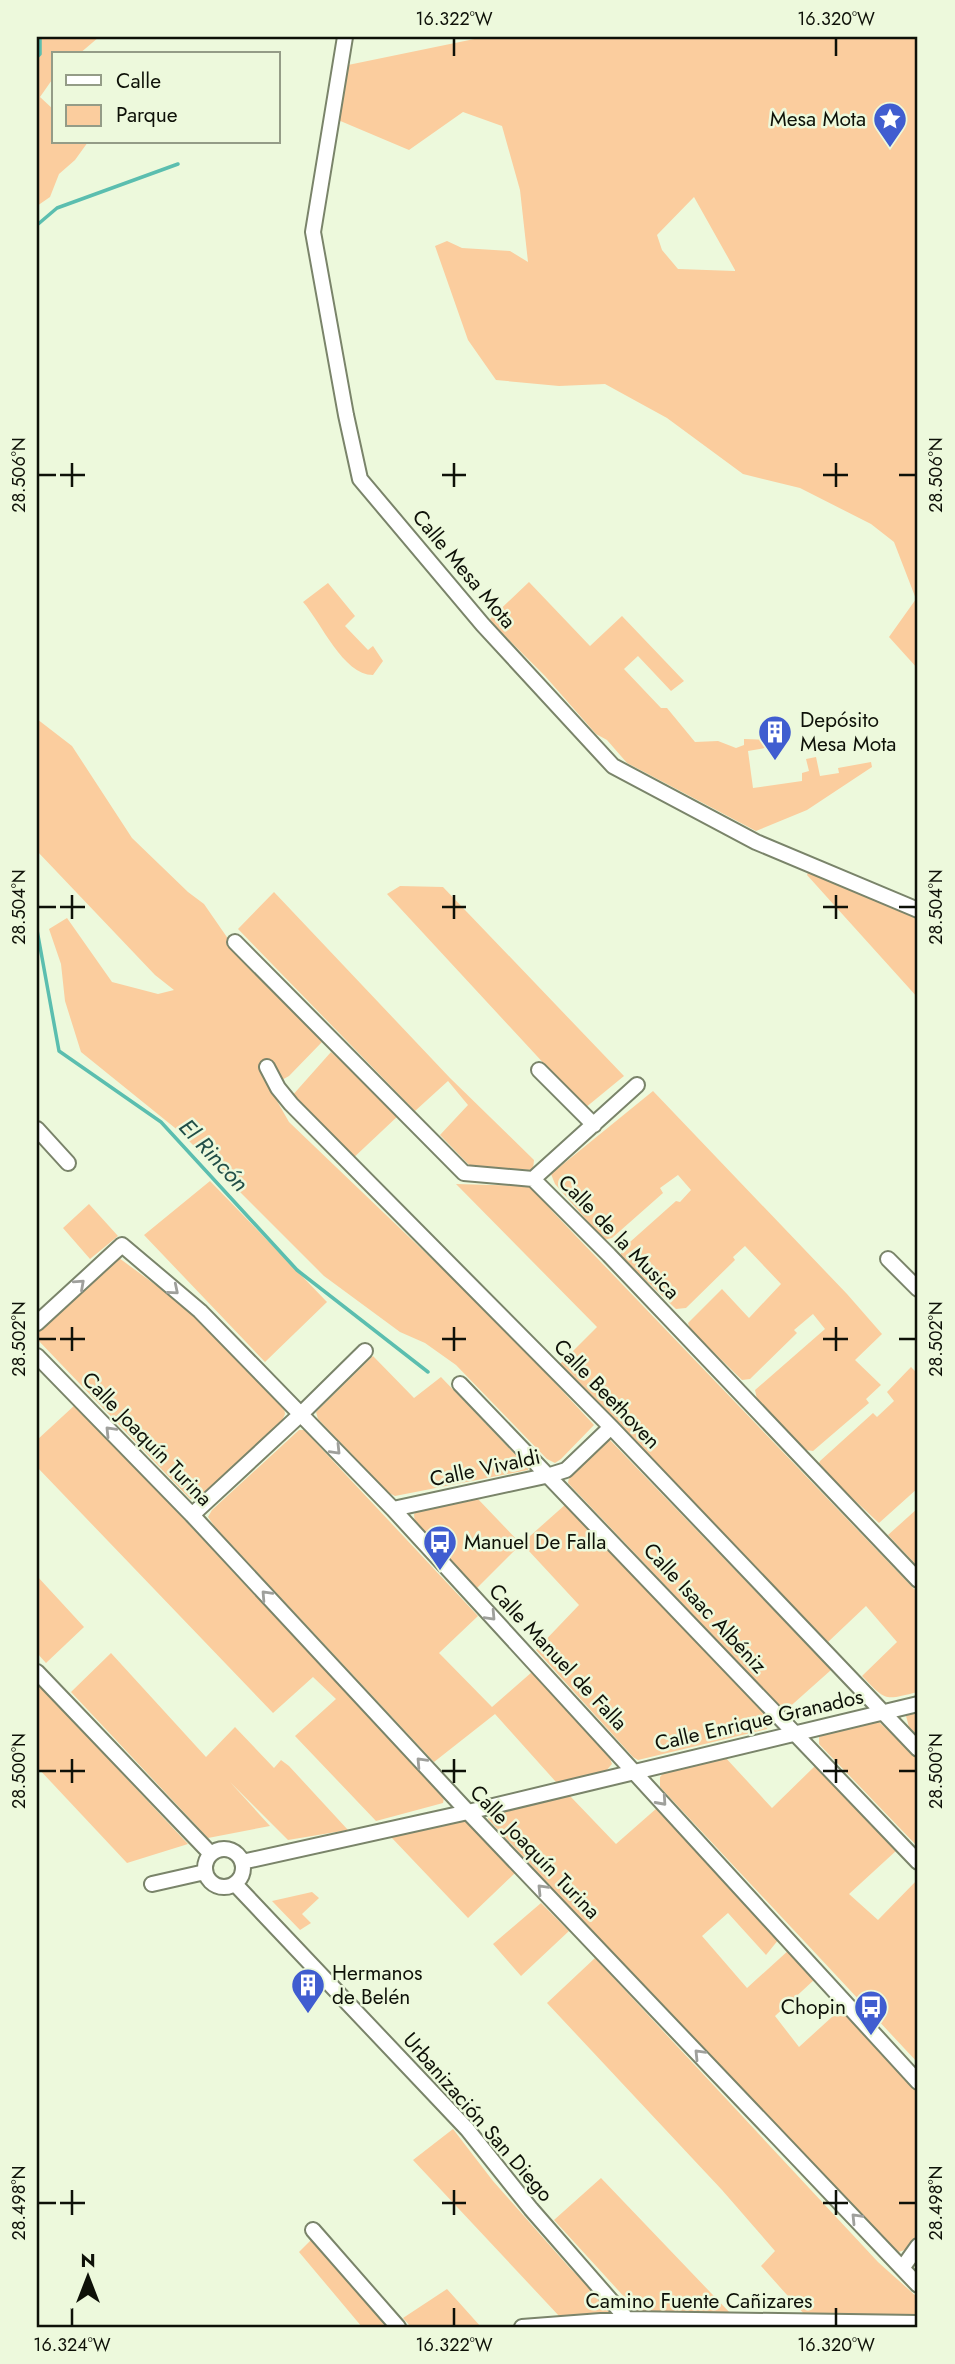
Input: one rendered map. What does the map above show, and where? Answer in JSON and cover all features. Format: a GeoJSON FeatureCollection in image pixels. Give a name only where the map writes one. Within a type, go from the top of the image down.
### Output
{"type":"FeatureCollection","features":[{"type":"Feature","properties":{"kind":"street","name":"Calle Mesa Mota"},"geometry":{"type":"LineString","coordinates":[[345,37],[313,232],[360,479],[483,625],[613,766],[756,842],[918,909]]}},
{"type":"Feature","properties":{"kind":"street","name":"Calle de la Musica"},"geometry":{"type":"LineString","coordinates":[[235,942],[464,1173],[533,1179],[609,1255],[918,1580]]}},
{"type":"Feature","properties":{"kind":"street","name":"Calle Beethoven"},"geometry":{"type":"LineString","coordinates":[[267,1067],[290,1104],[611,1427],[918,1749]]}},
{"type":"Feature","properties":{"kind":"street"},"geometry":{"type":"LineString","coordinates":[[539,1070],[594,1125]]}},
{"type":"Feature","properties":{"kind":"street"},"geometry":{"type":"LineString","coordinates":[[533,1179],[637,1085]]}},
{"type":"Feature","properties":{"kind":"street"},"geometry":{"type":"LineString","coordinates":[[37,1129],[68,1163]]}},
{"type":"Feature","properties":{"kind":"street","name":"Calle Manuel de Falla"},"geometry":{"type":"LineString","coordinates":[[37,1322],[122,1245],[200,1311],[393,1509],[918,2082]]}},
{"type":"Feature","properties":{"kind":"street"},"geometry":{"type":"LineString","coordinates":[[888,1259],[918,1289]]}},
{"type":"Feature","properties":{"kind":"street"},"geometry":{"type":"LineString","coordinates":[[192,1515],[301,1414],[365,1350]]}},
{"type":"Feature","properties":{"kind":"street","name":"Calle Joaquín Turina"},"geometry":{"type":"LineString","coordinates":[[37,1356],[192,1515],[468,1812],[911,2268],[918,2285]]}},
{"type":"Feature","properties":{"kind":"street","name":"Calle Isaac Albéniz"},"geometry":{"type":"LineString","coordinates":[[460,1384],[918,1862]]}},
{"type":"Feature","properties":{"kind":"street","name":"Calle Vivaldi"},"geometry":{"type":"LineString","coordinates":[[393,1509],[566,1470],[611,1427]]}},
{"type":"Feature","properties":{"kind":"street"},"geometry":{"type":"LineString","coordinates":[[37,1672],[211,1854]]}},
{"type":"Feature","properties":{"kind":"street","name":"Calle Enrique Granados"},"geometry":{"type":"LineString","coordinates":[[242,1862],[468,1812],[918,1704]]}},
{"type":"Feature","properties":{"kind":"street"},"geometry":{"type":"LineString","coordinates":[[216,1851],[234,1852],[242,1862],[242,1874],[235,1884],[217,1886],[207,1878],[207,1859],[216,1851]]}},
{"type":"Feature","properties":{"kind":"street"},"geometry":{"type":"LineString","coordinates":[[152,1884],[205,1872]]}},
{"type":"Feature","properties":{"kind":"street","name":"Urbanización San Diego"},"geometry":{"type":"LineString","coordinates":[[235,1884],[467,2129],[531,2209],[627,2319]]}},
{"type":"Feature","properties":{"kind":"street"},"geometry":{"type":"LineString","coordinates":[[313,2230],[398,2327]]}},
{"type":"Feature","properties":{"kind":"street"},"geometry":{"type":"LineString","coordinates":[[911,2268],[918,2246]]}},
{"type":"Feature","properties":{"kind":"street","name":"Camino Fuente Cañizares"},"geometry":{"type":"LineString","coordinates":[[522,2327],[627,2319],[918,2323]]}},
{"type":"Feature","properties":{"kind":"green space"},"geometry":{"type":"Polygon","coordinates":[[[37,37],[99,37],[81,52],[52,52],[52,80],[40,97],[52,108],[52,144],[87,144],[75,160],[59,174],[50,197],[37,206],[37,37]]]}},
{"type":"Feature","properties":{"kind":"green space"},"geometry":{"type":"Polygon","coordinates":[[[484,37],[918,37],[918,669],[889,637],[916,599],[894,542],[871,524],[800,488],[743,474],[667,418],[605,384],[559,386],[496,380],[468,340],[435,246],[447,241],[462,248],[510,251],[528,262],[520,190],[502,126],[463,112],[409,150],[338,120],[348,65],[484,37]],[[694,197],[657,235],[662,250],[678,269],[735,271],[694,197]]]}},
{"type":"Feature","properties":{"kind":"green space"},"geometry":{"type":"Polygon","coordinates":[[[529,582],[590,646],[622,616],[684,681],[671,691],[638,656],[624,669],[661,708],[667,708],[695,742],[718,741],[736,748],[744,745],[744,739],[772,740],[771,747],[748,751],[753,788],[802,781],[802,773],[809,771],[806,759],[816,757],[820,776],[839,773],[838,768],[871,762],[872,767],[807,810],[756,831],[627,763],[607,740],[596,734],[545,676],[489,620],[529,582]]]}},
{"type":"Feature","properties":{"kind":"green space"},"geometry":{"type":"Polygon","coordinates":[[[328,583],[355,616],[345,626],[368,650],[373,646],[383,661],[373,675],[362,673],[342,657],[303,602],[328,583]]]}},
{"type":"Feature","properties":{"kind":"green space"},"geometry":{"type":"Polygon","coordinates":[[[37,719],[72,746],[132,838],[204,904],[240,956],[322,1042],[289,1076],[269,1087],[289,1122],[503,1327],[594,1425],[561,1459],[555,1463],[547,1459],[456,1365],[425,1343],[400,1332],[324,1276],[180,1132],[81,1052],[65,1001],[61,964],[49,929],[67,918],[112,982],[158,994],[174,990],[155,975],[37,851],[37,719]]]}},
{"type":"Feature","properties":{"kind":"green space"},"geometry":{"type":"Polygon","coordinates":[[[809,870],[918,916],[918,998],[807,875],[809,870]]]}},
{"type":"Feature","properties":{"kind":"green space"},"geometry":{"type":"Polygon","coordinates":[[[400,886],[443,887],[624,1076],[585,1108],[387,894],[400,886]]]}},
{"type":"Feature","properties":{"kind":"green space"},"geometry":{"type":"Polygon","coordinates":[[[274,892],[450,1078],[534,1160],[533,1170],[479,1168],[469,1165],[440,1135],[468,1105],[448,1081],[415,1111],[238,929],[274,892]]]}},
{"type":"Feature","properties":{"kind":"green space"},"geometry":{"type":"Polygon","coordinates":[[[331,1052],[399,1115],[349,1162],[291,1097],[331,1052]]]}},
{"type":"Feature","properties":{"kind":"green space"},"geometry":{"type":"Polygon","coordinates":[[[653,1091],[882,1334],[855,1360],[881,1385],[866,1399],[869,1403],[813,1451],[806,1450],[757,1399],[755,1390],[825,1329],[813,1314],[794,1330],[797,1333],[750,1379],[742,1380],[690,1329],[688,1323],[722,1289],[749,1318],[781,1284],[745,1246],[733,1257],[735,1260],[686,1308],[676,1309],[621,1257],[621,1250],[691,1190],[678,1175],[660,1188],[663,1193],[612,1238],[604,1240],[555,1184],[551,1174],[653,1091]]]}},
{"type":"Feature","properties":{"kind":"green space"},"geometry":{"type":"Polygon","coordinates":[[[210,1181],[327,1302],[265,1362],[144,1235],[210,1181]]]}},
{"type":"Feature","properties":{"kind":"green space"},"geometry":{"type":"Polygon","coordinates":[[[456,1184],[528,1186],[535,1190],[552,1211],[918,1593],[918,1692],[887,1697],[862,1676],[897,1642],[866,1606],[828,1642],[560,1364],[597,1327],[456,1184]]]}},
{"type":"Feature","properties":{"kind":"green space"},"geometry":{"type":"Polygon","coordinates":[[[89,1204],[118,1236],[90,1259],[63,1228],[89,1204]]]}},
{"type":"Feature","properties":{"kind":"green space"},"geometry":{"type":"Polygon","coordinates":[[[119,1258],[191,1311],[284,1407],[285,1414],[280,1425],[196,1500],[190,1499],[37,1339],[39,1331],[119,1258]]]}},
{"type":"Feature","properties":{"kind":"green space"},"geometry":{"type":"Polygon","coordinates":[[[373,1356],[414,1398],[441,1377],[528,1470],[395,1496],[389,1493],[318,1419],[316,1412],[373,1356]]]}},
{"type":"Feature","properties":{"kind":"green space"},"geometry":{"type":"Polygon","coordinates":[[[911,1367],[918,1374],[918,1488],[879,1523],[818,1466],[820,1461],[873,1413],[877,1417],[894,1401],[887,1392],[911,1367]]]}},
{"type":"Feature","properties":{"kind":"green space"},"geometry":{"type":"Polygon","coordinates":[[[76,1404],[410,1761],[444,1798],[443,1803],[376,1821],[295,1736],[336,1699],[313,1677],[273,1713],[37,1467],[37,1440],[76,1404]]]}},
{"type":"Feature","properties":{"kind":"green space"},"geometry":{"type":"Polygon","coordinates":[[[299,1430],[304,1430],[478,1616],[439,1653],[492,1707],[532,1672],[609,1756],[612,1764],[605,1772],[556,1782],[495,1714],[434,1762],[215,1527],[208,1517],[212,1510],[299,1430]]]}},
{"type":"Feature","properties":{"kind":"green space"},"geometry":{"type":"Polygon","coordinates":[[[609,1439],[831,1670],[785,1711],[568,1483],[573,1470],[584,1457],[597,1445],[609,1439]]]}},
{"type":"Feature","properties":{"kind":"green space"},"geometry":{"type":"Polygon","coordinates":[[[477,1498],[521,1544],[476,1589],[415,1524],[414,1514],[420,1509],[477,1498]]]}},
{"type":"Feature","properties":{"kind":"green space"},"geometry":{"type":"Polygon","coordinates":[[[566,1504],[767,1716],[767,1729],[638,1760],[633,1757],[536,1650],[579,1605],[521,1544],[566,1504]]]}},
{"type":"Feature","properties":{"kind":"green space"},"geometry":{"type":"Polygon","coordinates":[[[918,1508],[918,1567],[888,1535],[918,1508]]]}},
{"type":"Feature","properties":{"kind":"green space"},"geometry":{"type":"Polygon","coordinates":[[[37,1576],[84,1627],[46,1663],[37,1653],[37,1576]]]}},
{"type":"Feature","properties":{"kind":"green space"},"geometry":{"type":"Polygon","coordinates":[[[111,1653],[206,1757],[235,1727],[274,1768],[281,1760],[289,1766],[348,1830],[288,1840],[230,1782],[270,1826],[208,1838],[71,1692],[111,1653]]]}},
{"type":"Feature","properties":{"kind":"green space"},"geometry":{"type":"Polygon","coordinates":[[[37,1683],[188,1844],[127,1863],[37,1767],[37,1683]]]}},
{"type":"Feature","properties":{"kind":"green space"},"geometry":{"type":"Polygon","coordinates":[[[918,1711],[918,1736],[909,1727],[906,1716],[918,1711]]]}},
{"type":"Feature","properties":{"kind":"green space"},"geometry":{"type":"Polygon","coordinates":[[[879,1722],[918,1759],[918,1847],[819,1744],[819,1737],[834,1731],[879,1722]]]}},
{"type":"Feature","properties":{"kind":"green space"},"geometry":{"type":"Polygon","coordinates":[[[724,1756],[772,1808],[815,1766],[897,1850],[849,1894],[878,1920],[918,1879],[918,2063],[660,1787],[660,1777],[665,1771],[724,1756]]]}},
{"type":"Feature","properties":{"kind":"green space"},"geometry":{"type":"Polygon","coordinates":[[[570,1796],[616,1844],[657,1808],[779,1939],[766,1955],[728,1913],[702,1936],[747,1988],[790,1949],[815,1979],[775,2016],[799,2047],[844,2006],[918,2090],[918,2233],[907,2248],[896,2252],[488,1819],[490,1814],[495,1812],[570,1796]]]}},
{"type":"Feature","properties":{"kind":"green space"},"geometry":{"type":"Polygon","coordinates":[[[458,1820],[466,1821],[515,1873],[468,1918],[391,1837],[458,1820]]]}},
{"type":"Feature","properties":{"kind":"green space"},"geometry":{"type":"Polygon","coordinates":[[[312,1892],[319,1898],[302,1914],[311,1923],[300,1930],[272,1901],[312,1892]]]}},
{"type":"Feature","properties":{"kind":"green space"},"geometry":{"type":"Polygon","coordinates":[[[541,1903],[569,1931],[521,1976],[493,1944],[541,1903]]]}},
{"type":"Feature","properties":{"kind":"green space"},"geometry":{"type":"Polygon","coordinates":[[[595,1958],[878,2262],[917,2297],[918,2318],[805,2315],[761,2266],[775,2251],[722,2190],[547,2003],[595,1958]]]}},
{"type":"Feature","properties":{"kind":"green space"},"geometry":{"type":"Polygon","coordinates":[[[453,2129],[493,2181],[611,2311],[605,2315],[560,2317],[413,2160],[453,2129]]]}},
{"type":"Feature","properties":{"kind":"green space"},"geometry":{"type":"Polygon","coordinates":[[[601,2178],[733,2316],[648,2315],[638,2312],[554,2220],[601,2178]]]}},
{"type":"Feature","properties":{"kind":"green space"},"geometry":{"type":"Polygon","coordinates":[[[315,2236],[394,2327],[362,2327],[299,2252],[315,2236]]]}},
{"type":"Feature","properties":{"kind":"green space"},"geometry":{"type":"Polygon","coordinates":[[[447,2289],[481,2327],[411,2327],[403,2318],[447,2289]]]}},
{"type":"Feature","properties":{"kind":"waterway","name":"El Rincón"},"geometry":{"type":"LineString","coordinates":[[37,57],[40,54],[40,37]]}},
{"type":"Feature","properties":{"kind":"waterway"},"geometry":{"type":"LineString","coordinates":[[37,225],[57,208],[178,164]]}},
{"type":"Feature","properties":{"kind":"waterway","name":"El Rincón"},"geometry":{"type":"LineString","coordinates":[[37,930],[59,1051],[161,1122],[297,1270],[428,1372]]}},
{"type":"Feature","properties":{"kind":"place","name":"Mesa Mota"},"geometry":{"type":"Point","coordinates":[890,149]}},
{"type":"Feature","properties":{"kind":"place","name":"Depósito Mesa Mota"},"geometry":{"type":"Point","coordinates":[775,762]}},
{"type":"Feature","properties":{"kind":"place","name":"Manuel De Falla"},"geometry":{"type":"Point","coordinates":[440,1572]}},
{"type":"Feature","properties":{"kind":"place","name":"Hermanos de Belén"},"geometry":{"type":"Point","coordinates":[308,2015]}},
{"type":"Feature","properties":{"kind":"place","name":"Chopin"},"geometry":{"type":"Point","coordinates":[871,2037]}}]}
